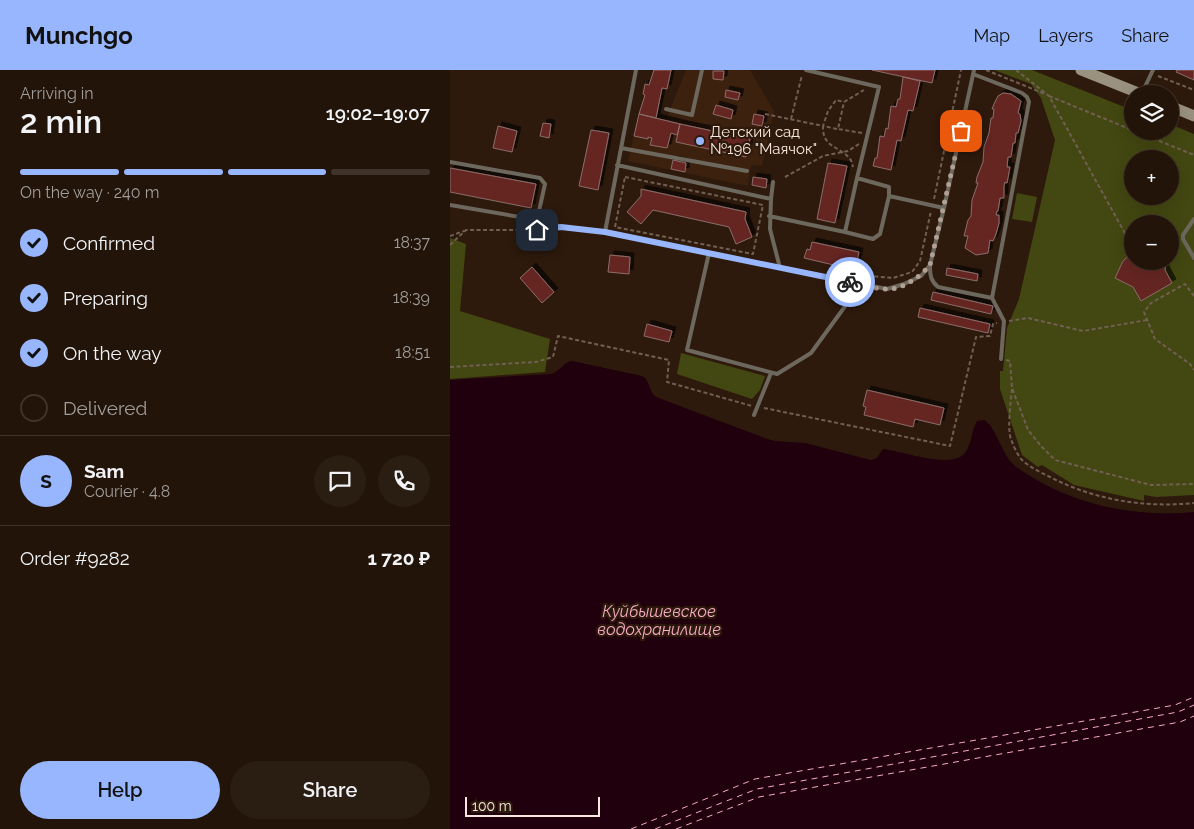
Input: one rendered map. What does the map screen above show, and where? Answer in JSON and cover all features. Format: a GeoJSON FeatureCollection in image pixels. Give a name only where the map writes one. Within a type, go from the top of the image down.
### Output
{"type":"FeatureCollection","features":[{"type":"Feature","properties":{"kind":"main road"},"geometry":{"type":"LineString","coordinates":[[1081,70],[1124,87]]}},
{"type":"Feature","properties":{"kind":"main road"},"geometry":{"type":"LineString","coordinates":[[1179,110],[1194,116]]}},
{"type":"Feature","properties":{"kind":"lane"},"geometry":{"type":"LineString","coordinates":[[605,232],[636,70]]}},
{"type":"Feature","properties":{"kind":"lane"},"geometry":{"type":"LineString","coordinates":[[666,109],[692,115],[702,70]]}},
{"type":"Feature","properties":{"kind":"lane"},"geometry":{"type":"LineString","coordinates":[[805,70],[879,87],[845,232]]}},
{"type":"Feature","properties":{"kind":"lane"},"geometry":{"type":"LineString","coordinates":[[992,298],[938,287],[932,282],[930,275],[930,265],[973,72],[1022,93],[1029,102],[992,298],[1004,322],[1001,359]]}},
{"type":"Feature","properties":{"kind":"lane"},"geometry":{"type":"LineString","coordinates":[[1146,85],[1152,72]]}},
{"type":"Feature","properties":{"kind":"lane"},"geometry":{"type":"LineString","coordinates":[[621,148],[748,171]]}},
{"type":"Feature","properties":{"kind":"lane"},"geometry":{"type":"LineString","coordinates":[[450,162],[540,178],[545,184],[537,220]]}},
{"type":"Feature","properties":{"kind":"lane"},"geometry":{"type":"LineString","coordinates":[[618,165],[771,199]]}},
{"type":"Feature","properties":{"kind":"lane"},"geometry":{"type":"LineString","coordinates":[[769,216],[873,239],[880,234],[889,196],[889,186],[857,178]]}},
{"type":"Feature","properties":{"kind":"lane"},"geometry":{"type":"LineString","coordinates":[[773,182],[769,216],[770,229],[780,268]]}},
{"type":"Feature","properties":{"kind":"lane"},"geometry":{"type":"LineString","coordinates":[[889,196],[944,208]]}},
{"type":"Feature","properties":{"kind":"lane"},"geometry":{"type":"LineString","coordinates":[[450,205],[537,220],[561,227],[605,232],[887,289],[921,276],[930,265]]}},
{"type":"Feature","properties":{"kind":"lane"},"geometry":{"type":"LineString","coordinates":[[1194,219],[1183,235],[1183,239],[1194,258]]}},
{"type":"Feature","properties":{"kind":"lane"},"geometry":{"type":"LineString","coordinates":[[537,230],[561,227]]}},
{"type":"Feature","properties":{"kind":"lane"},"geometry":{"type":"LineString","coordinates":[[708,253],[687,350],[771,373],[777,374],[811,352],[846,305],[852,282]]}},
{"type":"Feature","properties":{"kind":"lane"},"geometry":{"type":"LineString","coordinates":[[754,415],[771,373]]}},
{"type":"Feature","properties":{"kind":"path"},"geometry":{"type":"LineString","coordinates":[[790,119],[805,70]]}},
{"type":"Feature","properties":{"kind":"path"},"geometry":{"type":"LineString","coordinates":[[868,286],[871,276],[893,278],[912,272],[920,261],[961,70]]}},
{"type":"Feature","properties":{"kind":"path"},"geometry":{"type":"LineString","coordinates":[[986,70],[1124,127]]}},
{"type":"Feature","properties":{"kind":"path"},"geometry":{"type":"LineString","coordinates":[[1016,70],[1049,96],[1124,232]]}},
{"type":"Feature","properties":{"kind":"path"},"geometry":{"type":"LineString","coordinates":[[1152,72],[1194,90]]}},
{"type":"Feature","properties":{"kind":"path"},"geometry":{"type":"LineString","coordinates":[[858,172],[850,159],[831,146],[822,134],[823,126],[828,111],[836,100],[844,102],[872,85]]}},
{"type":"Feature","properties":{"kind":"path"},"geometry":{"type":"LineString","coordinates":[[838,129],[844,102]]}},
{"type":"Feature","properties":{"kind":"path"},"geometry":{"type":"LineString","coordinates":[[766,114],[868,134]]}},
{"type":"Feature","properties":{"kind":"path"},"geometry":{"type":"LineString","coordinates":[[1156,140],[1194,155]]}},
{"type":"Feature","properties":{"kind":"path"},"geometry":{"type":"LineString","coordinates":[[785,177],[823,156],[848,151],[866,141]]}},
{"type":"Feature","properties":{"kind":"path"},"geometry":{"type":"LineString","coordinates":[[625,177],[762,205],[753,254],[615,227],[625,177]]}},
{"type":"Feature","properties":{"kind":"path"},"geometry":{"type":"LineString","coordinates":[[450,236],[466,230],[537,230]]}},
{"type":"Feature","properties":{"kind":"path"},"geometry":{"type":"LineString","coordinates":[[450,246],[466,230]]}},
{"type":"Feature","properties":{"kind":"path"},"geometry":{"type":"LineString","coordinates":[[1194,296],[1185,284],[1151,303],[1144,312],[1155,339],[1190,364],[1194,370]]}},
{"type":"Feature","properties":{"kind":"path"},"geometry":{"type":"LineString","coordinates":[[450,367],[536,362],[553,357],[558,336],[670,360],[667,382],[757,407],[950,446],[976,337],[990,336],[993,324],[1028,318],[1083,330],[1147,320]]}},
{"type":"Feature","properties":{"kind":"path"},"geometry":{"type":"LineString","coordinates":[[1001,359],[1010,361],[1012,388],[1010,436],[1020,458],[1032,468],[1075,488],[1100,496],[1129,502],[1152,504],[1194,503]]}},
{"type":"Feature","properties":{"kind":"path"},"geometry":{"type":"LineString","coordinates":[[1190,364],[1194,361]]}},
{"type":"Feature","properties":{"kind":"path"},"geometry":{"type":"LineString","coordinates":[[1012,388],[1028,430],[1055,460],[1151,485],[1194,484]]}},
{"type":"Feature","properties":{"kind":"shaded area","name":"Детский сад №196 \"Маячок\""},"geometry":{"type":"Polygon","coordinates":[[[686,70],[750,70],[774,111],[762,166],[751,165],[748,186],[628,161],[639,114],[666,120],[686,70]]]}},
{"type":"Feature","properties":{"kind":"green space"},"geometry":{"type":"Polygon","coordinates":[[[994,70],[1032,70],[1124,107],[1124,140],[1179,140],[1179,128],[1194,134],[1194,495],[1156,497],[1144,495],[1144,501],[1074,485],[1042,465],[1038,467],[1022,455],[1000,389],[1000,371],[1003,371],[1007,328],[1019,299],[1055,140],[1041,98],[1031,84],[994,70]]]}},
{"type":"Feature","properties":{"kind":"green space"},"geometry":{"type":"Polygon","coordinates":[[[1017,193],[1037,197],[1032,222],[1012,219],[1017,193]]]}},
{"type":"Feature","properties":{"kind":"green space"},"geometry":{"type":"Polygon","coordinates":[[[450,238],[466,244],[460,311],[550,339],[545,372],[450,379],[450,238]]]}},
{"type":"Feature","properties":{"kind":"green space"},"geometry":{"type":"Polygon","coordinates":[[[681,353],[765,376],[760,390],[752,399],[677,374],[681,353]]]}},
{"type":"Feature","properties":{"kind":"water","name":"Куйбышевское водохранилище"},"geometry":{"type":"Polygon","coordinates":[[[572,361],[642,376],[656,397],[767,439],[805,443],[871,460],[877,458],[883,449],[937,460],[957,458],[967,450],[977,421],[984,420],[992,428],[1005,454],[1013,464],[1053,489],[1072,497],[1112,508],[1153,513],[1194,512],[1194,829],[450,829],[450,380],[551,374],[572,361]]]}},
{"type":"Feature","properties":{"kind":"building"},"geometry":{"type":"Polygon","coordinates":[[[654,70],[671,70],[667,89],[662,88],[656,118],[639,114],[645,95],[643,94],[645,84],[649,85],[654,70]]]}},
{"type":"Feature","properties":{"kind":"building"},"geometry":{"type":"Polygon","coordinates":[[[872,70],[935,70],[932,83],[872,70]]]}},
{"type":"Feature","properties":{"kind":"building"},"geometry":{"type":"Polygon","coordinates":[[[1177,70],[1194,70],[1194,80],[1176,72],[1177,70]]]}},
{"type":"Feature","properties":{"kind":"building"},"geometry":{"type":"Polygon","coordinates":[[[713,71],[724,71],[723,80],[713,79],[713,71]]]}},
{"type":"Feature","properties":{"kind":"building"},"geometry":{"type":"Polygon","coordinates":[[[903,77],[920,81],[913,111],[908,110],[901,141],[897,140],[891,170],[873,166],[875,158],[877,158],[880,136],[884,137],[886,128],[888,129],[891,106],[896,107],[898,99],[900,99],[903,77]]]}},
{"type":"Feature","properties":{"kind":"building"},"geometry":{"type":"Polygon","coordinates":[[[726,90],[740,93],[738,100],[725,97],[726,90]]]}},
{"type":"Feature","properties":{"kind":"building"},"geometry":{"type":"Polygon","coordinates":[[[1003,93],[1011,94],[1021,101],[1018,113],[1020,114],[1021,121],[1018,133],[1016,133],[1015,143],[1013,143],[1011,157],[1008,157],[1007,167],[1010,167],[1007,183],[1005,182],[1004,186],[1004,198],[1000,198],[996,215],[999,215],[999,223],[996,234],[993,241],[990,240],[988,253],[976,255],[965,248],[968,236],[964,236],[968,220],[971,216],[972,200],[978,183],[976,183],[977,177],[983,162],[984,147],[989,133],[991,118],[993,118],[994,109],[992,109],[998,96],[1003,93]]]}},
{"type":"Feature","properties":{"kind":"building"},"geometry":{"type":"Polygon","coordinates":[[[716,105],[733,110],[731,119],[713,114],[716,105]]]}},
{"type":"Feature","properties":{"kind":"building"},"geometry":{"type":"Polygon","coordinates":[[[639,114],[680,124],[677,135],[671,133],[667,148],[650,145],[652,138],[634,136],[639,114]]]}},
{"type":"Feature","properties":{"kind":"building"},"geometry":{"type":"Polygon","coordinates":[[[754,114],[764,116],[762,126],[752,124],[754,114]]]}},
{"type":"Feature","properties":{"kind":"building"},"geometry":{"type":"Polygon","coordinates":[[[543,123],[551,124],[549,138],[540,136],[543,123]]]}},
{"type":"Feature","properties":{"kind":"building"},"geometry":{"type":"Polygon","coordinates":[[[680,124],[750,139],[746,157],[676,142],[680,124]]]}},
{"type":"Feature","properties":{"kind":"building"},"geometry":{"type":"Polygon","coordinates":[[[498,126],[517,131],[512,152],[493,148],[498,126]]]}},
{"type":"Feature","properties":{"kind":"building"},"geometry":{"type":"Polygon","coordinates":[[[591,130],[609,133],[598,190],[579,186],[591,130]]]}},
{"type":"Feature","properties":{"kind":"building"},"geometry":{"type":"Polygon","coordinates":[[[673,160],[686,163],[685,172],[671,169],[673,160]]]}},
{"type":"Feature","properties":{"kind":"building"},"geometry":{"type":"Polygon","coordinates":[[[828,163],[847,166],[835,223],[817,219],[828,163]]]}},
{"type":"Feature","properties":{"kind":"building"},"geometry":{"type":"Polygon","coordinates":[[[450,168],[536,184],[531,208],[450,192],[450,168]]]}},
{"type":"Feature","properties":{"kind":"building"},"geometry":{"type":"Polygon","coordinates":[[[753,177],[767,179],[766,188],[752,185],[753,177]]]}},
{"type":"Feature","properties":{"kind":"building"},"geometry":{"type":"Polygon","coordinates":[[[641,189],[746,212],[745,219],[752,237],[736,244],[729,227],[653,210],[641,224],[627,212],[641,196],[641,189]]]}},
{"type":"Feature","properties":{"kind":"building"},"geometry":{"type":"Polygon","coordinates":[[[812,242],[859,252],[855,270],[804,258],[807,249],[810,250],[812,242]]]}},
{"type":"Feature","properties":{"kind":"building"},"geometry":{"type":"Polygon","coordinates":[[[610,255],[630,257],[629,274],[608,272],[610,255]]]}},
{"type":"Feature","properties":{"kind":"building"},"geometry":{"type":"Polygon","coordinates":[[[1123,261],[1124,270],[1165,270],[1172,283],[1141,301],[1133,287],[1115,278],[1123,261]]]}},
{"type":"Feature","properties":{"kind":"building"},"geometry":{"type":"Polygon","coordinates":[[[532,267],[554,292],[542,303],[520,278],[532,267]]]}},
{"type":"Feature","properties":{"kind":"building"},"geometry":{"type":"Polygon","coordinates":[[[947,268],[978,274],[977,281],[946,275],[947,268]]]}},
{"type":"Feature","properties":{"kind":"building"},"geometry":{"type":"Polygon","coordinates":[[[933,292],[993,306],[991,314],[931,300],[933,292]]]}},
{"type":"Feature","properties":{"kind":"building"},"geometry":{"type":"Polygon","coordinates":[[[920,308],[990,324],[988,333],[918,317],[920,308]]]}},
{"type":"Feature","properties":{"kind":"building"},"geometry":{"type":"Polygon","coordinates":[[[647,324],[672,331],[669,342],[644,336],[647,324]]]}},
{"type":"Feature","properties":{"kind":"building"},"geometry":{"type":"Polygon","coordinates":[[[867,390],[944,408],[940,425],[915,419],[913,427],[864,415],[866,407],[863,406],[867,390]]]}},
{"type":"Feature","properties":{"kind":"ferry route"},"geometry":{"type":"LineString","coordinates":[[631,829],[755,779],[1175,705],[1194,697]]}},
{"type":"Feature","properties":{"kind":"ferry route"},"geometry":{"type":"LineString","coordinates":[[655,829],[757,789],[1178,712],[1194,705]]}},
{"type":"Feature","properties":{"kind":"ferry route"},"geometry":{"type":"LineString","coordinates":[[676,829],[759,797],[1180,722],[1194,716]]}},
{"type":"Feature","properties":{"kind":"way so far"},"geometry":{"type":"LineString","coordinates":[[850,282],[887,289],[921,276],[930,265],[961,131]]}},
{"type":"Feature","properties":{"kind":"place","name":"Детский сад №196 \"Маячок\""},"geometry":{"type":"Point","coordinates":[700,141]}},
{"type":"Feature","properties":{"kind":"route"},"geometry":{"type":"LineString","coordinates":[[537,230],[561,227],[605,232],[850,282]]}}]}
